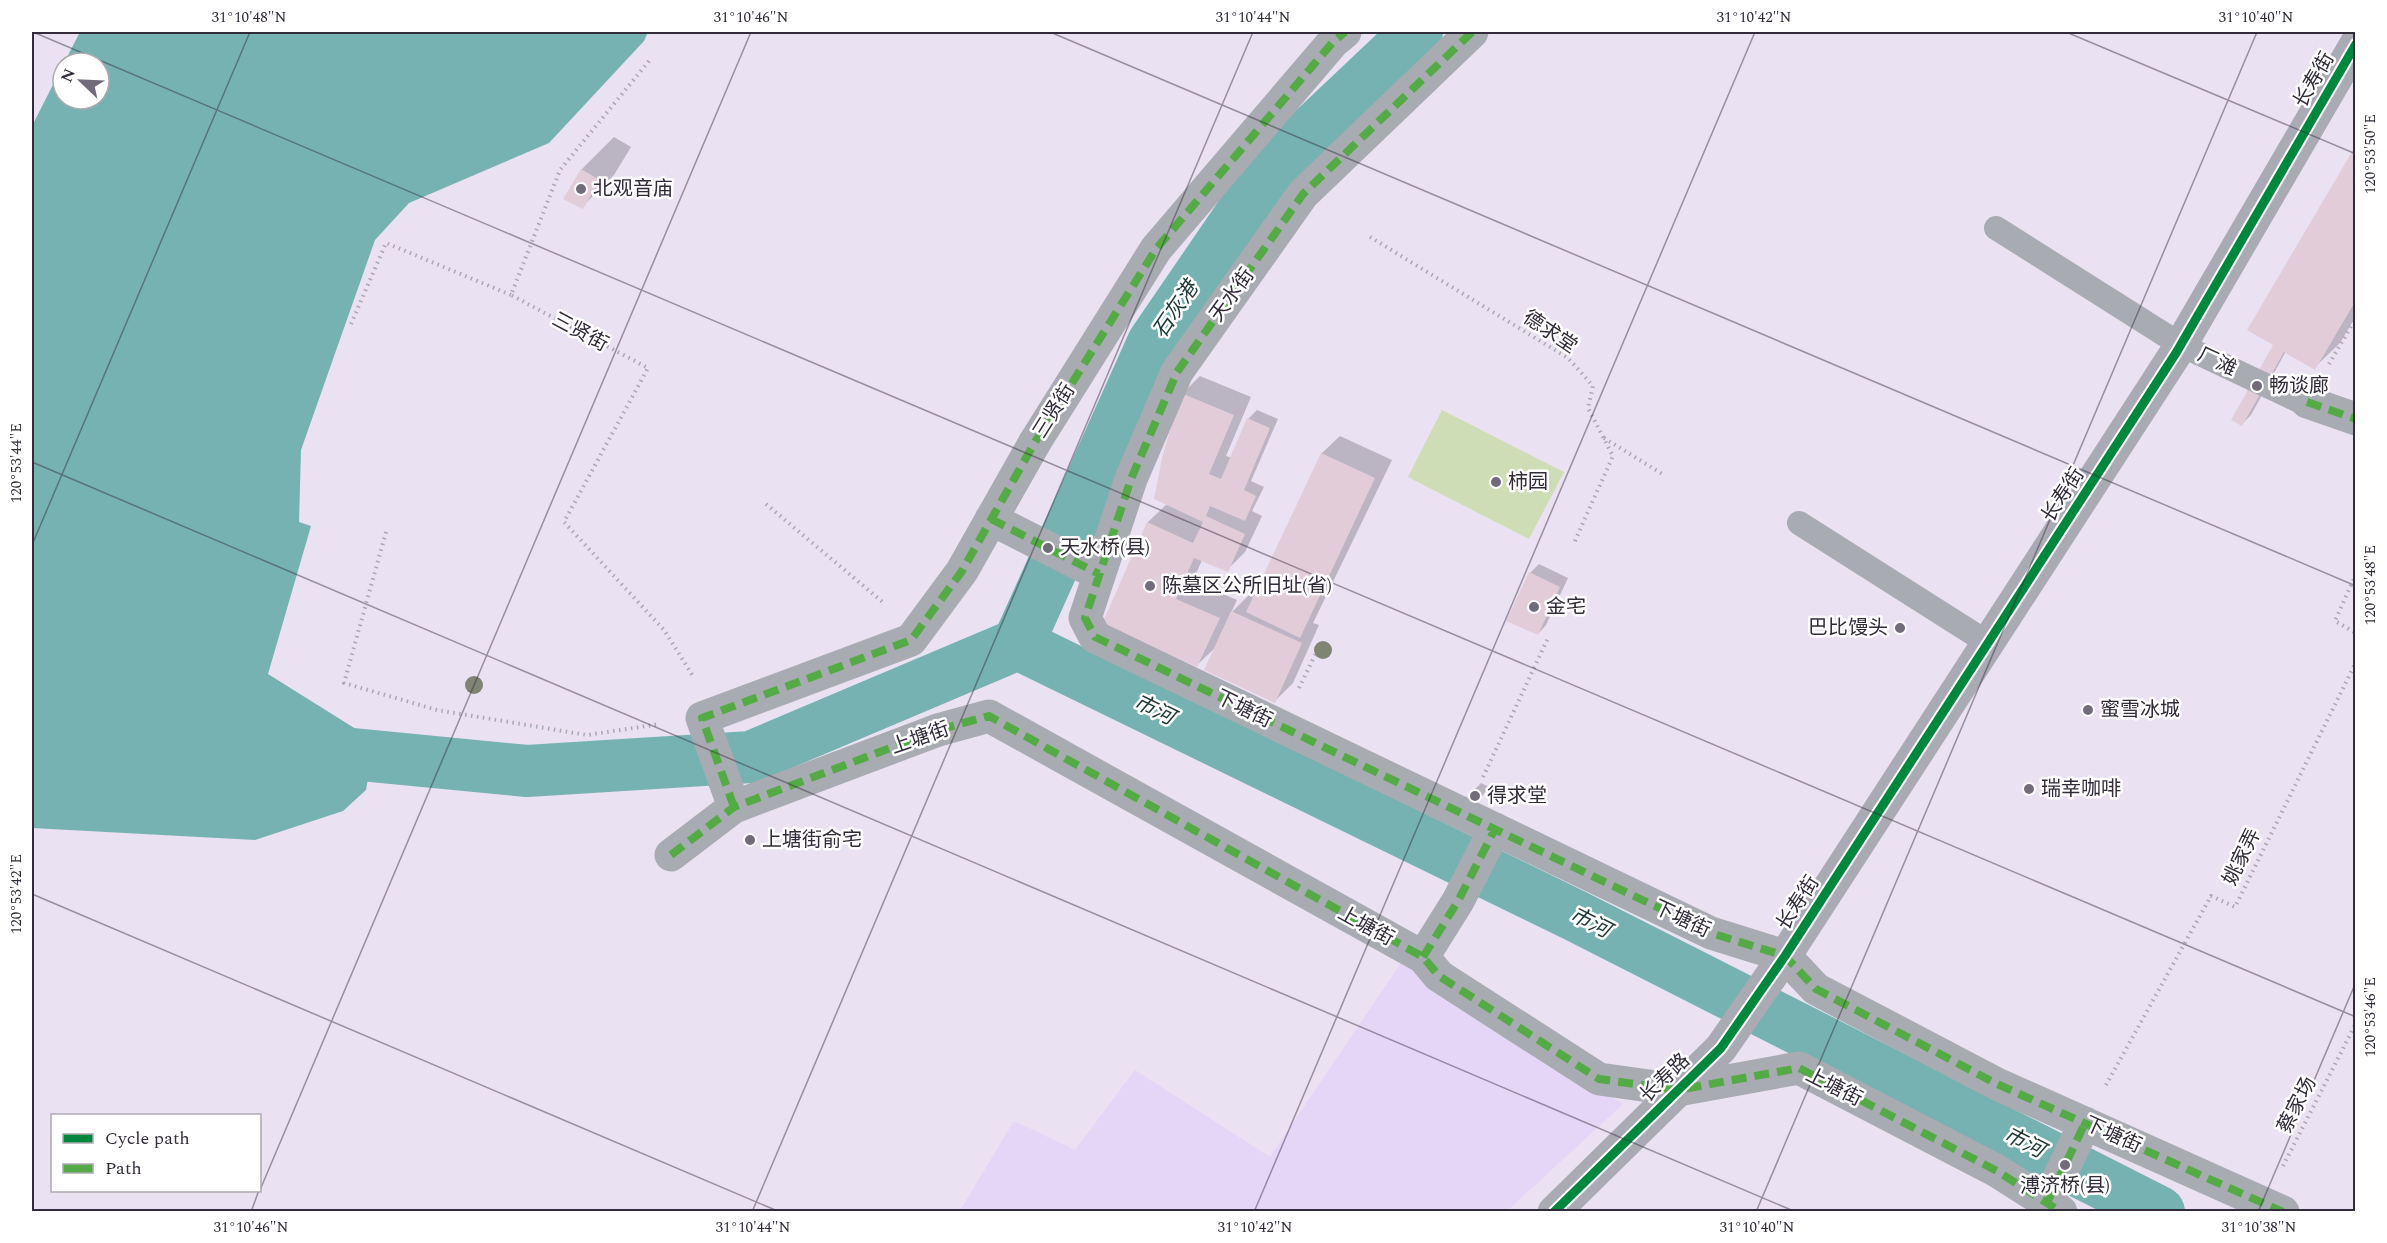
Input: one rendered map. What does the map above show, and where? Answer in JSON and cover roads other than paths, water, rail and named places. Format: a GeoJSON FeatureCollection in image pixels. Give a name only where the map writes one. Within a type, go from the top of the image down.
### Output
{"type":"FeatureCollection","features":[{"type":"Feature","properties":{"kind":"street","name":"三贤街"},"geometry":{"type":"LineString","coordinates":[[730,796],[709,724],[911,640],[962,571],[1035,442],[1156,249],[1345,32]]}},
{"type":"Feature","properties":{"kind":"street","name":"天水街"},"geometry":{"type":"LineString","coordinates":[[1085,618],[1085,567],[1131,479],[1176,372],[1303,194],[1472,32]]}},
{"type":"Feature","properties":{"kind":"street","name":"长寿街"},"geometry":{"type":"LineString","coordinates":[[1785,956],[2181,345],[2355,44]]}},
{"type":"Feature","properties":{"kind":"street"},"geometry":{"type":"LineString","coordinates":[[2307,402],[2355,419]]}},
{"type":"Feature","properties":{"kind":"street"},"geometry":{"type":"LineString","coordinates":[[991,519],[1085,567]]}},
{"type":"Feature","properties":{"kind":"street","name":"下塘街"},"geometry":{"type":"LineString","coordinates":[[1085,618],[1095,637],[1465,815],[1489,839],[1711,933],[1785,956],[1816,989],[1997,1084],[2080,1135],[2274,1206]]}},
{"type":"Feature","properties":{"kind":"street","name":"上塘街"},"geometry":{"type":"LineString","coordinates":[[671,855],[730,796],[989,716],[1423,957],[1439,976],[1599,1079],[1678,1090],[1799,1068],[2054,1201]]}},
{"type":"Feature","properties":{"kind":"street"},"geometry":{"type":"LineString","coordinates":[[1423,957],[1458,900],[1489,839]]}},
{"type":"Feature","properties":{"kind":"street","name":"长寿路"},"geometry":{"type":"LineString","coordinates":[[1554,1212],[1721,1048],[1785,956]]}},
{"type":"Feature","properties":{"kind":"street"},"geometry":{"type":"LineString","coordinates":[[2054,1201],[2080,1135]]}},
{"type":"Feature","properties":{"kind":"lane","name":"厂滩"},"geometry":{"type":"LineString","coordinates":[[1996,228],[2181,345],[2297,400],[2355,409]]}},
{"type":"Feature","properties":{"kind":"lane"},"geometry":{"type":"LineString","coordinates":[[1799,523],[1988,643]]}},
{"type":"Feature","properties":{"kind":"waterway","name":"石灰港"},"geometry":{"type":"LineString","coordinates":[[1018,644],[1153,343],[1272,169],[1417,32]]}},
{"type":"Feature","properties":{"kind":"waterway","name":"市河"},"geometry":{"type":"LineString","coordinates":[[1018,644],[1574,915],[2159,1212]]}},
{"type":"Feature","properties":{"kind":"waterway"},"geometry":{"type":"LineString","coordinates":[[300,749],[527,771],[751,757],[1018,644]]}},
{"type":"Feature","properties":{"kind":"place","name":"北观音庙"},"geometry":{"type":"Point","coordinates":[581,189]}},
{"type":"Feature","properties":{"kind":"place","name":"畅谈廊"},"geometry":{"type":"Point","coordinates":[2257,386]}},
{"type":"Feature","properties":{"kind":"place","name":"柿园"},"geometry":{"type":"Point","coordinates":[1496,482]}},
{"type":"Feature","properties":{"kind":"place","name":"天水桥(县)"},"geometry":{"type":"Point","coordinates":[1048,548]}},
{"type":"Feature","properties":{"kind":"place","name":"陈墓区公所旧址(省)"},"geometry":{"type":"Point","coordinates":[1150,586]}},
{"type":"Feature","properties":{"kind":"place","name":"金宅"},"geometry":{"type":"Point","coordinates":[1534,607]}},
{"type":"Feature","properties":{"kind":"place","name":"巴比馒头"},"geometry":{"type":"Point","coordinates":[1900,628]}},
{"type":"Feature","properties":{"kind":"place","name":"蜜雪冰城"},"geometry":{"type":"Point","coordinates":[2088,710]}},
{"type":"Feature","properties":{"kind":"place","name":"瑞幸咖啡"},"geometry":{"type":"Point","coordinates":[2029,789]}},
{"type":"Feature","properties":{"kind":"place","name":"得求堂"},"geometry":{"type":"Point","coordinates":[1475,796]}},
{"type":"Feature","properties":{"kind":"place","name":"上塘街俞宅"},"geometry":{"type":"Point","coordinates":[750,840]}},
{"type":"Feature","properties":{"kind":"place","name":"溥济桥(县)"},"geometry":{"type":"Point","coordinates":[2065,1165]}}]}
